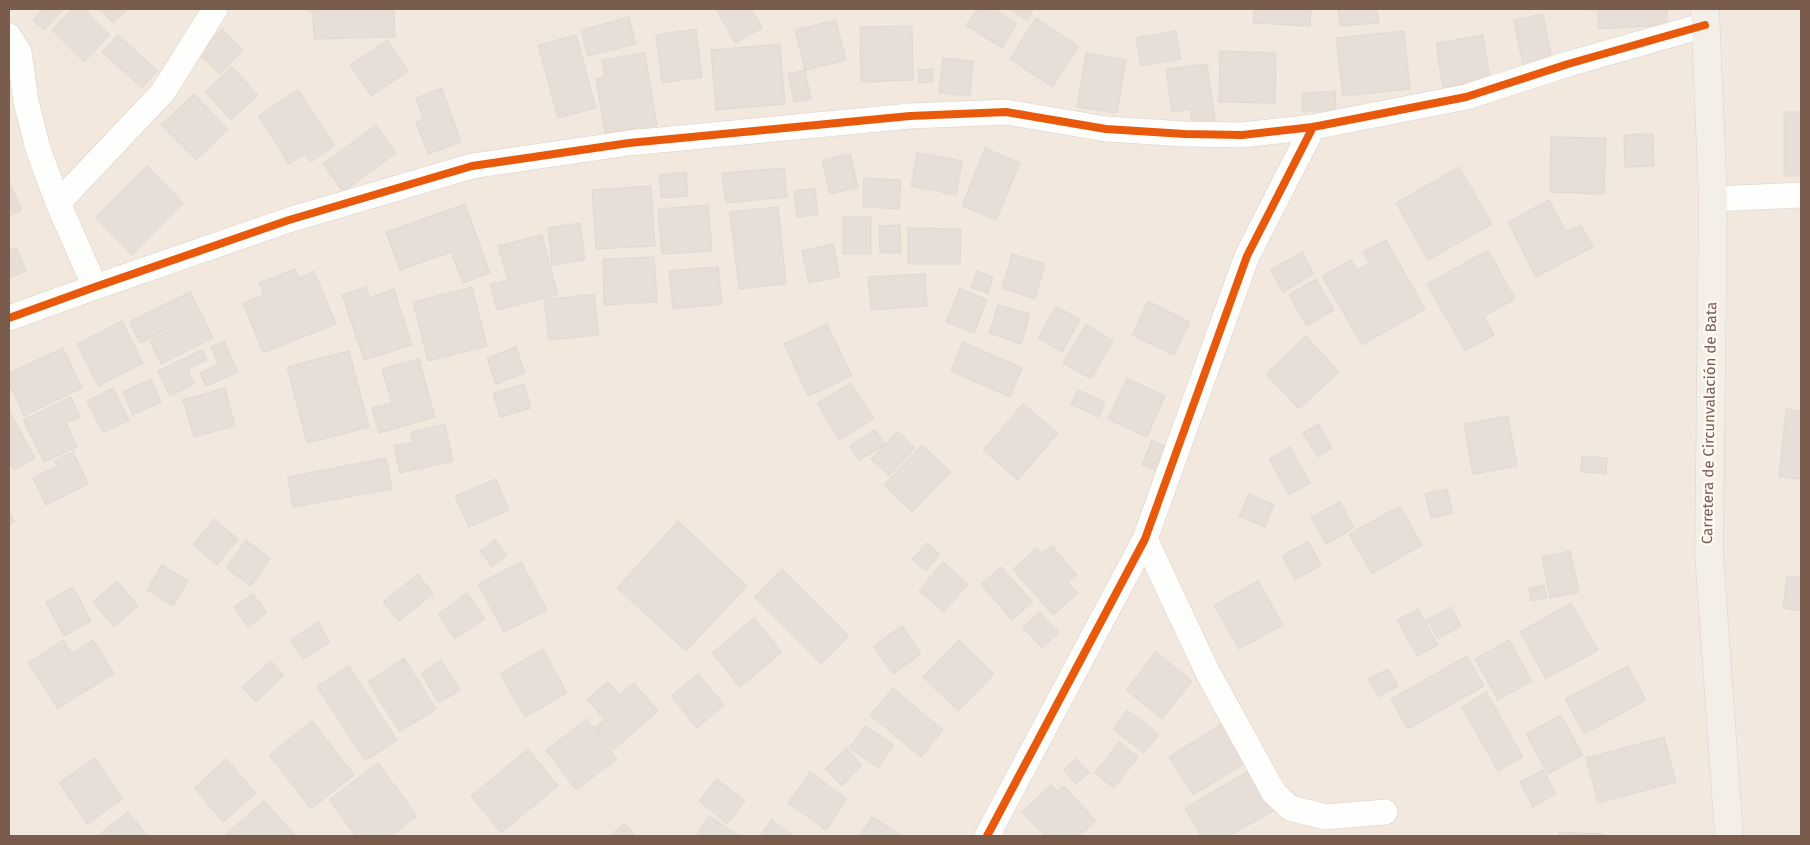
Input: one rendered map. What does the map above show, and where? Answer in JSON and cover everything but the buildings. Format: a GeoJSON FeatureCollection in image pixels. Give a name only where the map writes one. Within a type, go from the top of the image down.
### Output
{"type":"FeatureCollection","features":[{"type":"Feature","properties":{"kind":"main road","name":"Carretera de Circunvalación de Bata"},"geometry":{"type":"LineString","coordinates":[[1705,17],[1713,199],[1709,553],[1729,836]]}},
{"type":"Feature","properties":{"kind":"street"},"geometry":{"type":"LineString","coordinates":[[58,202],[163,92],[215,9]]}},
{"type":"Feature","properties":{"kind":"street"},"geometry":{"type":"LineString","coordinates":[[9,318],[289,220],[472,166],[628,143],[910,116],[1006,112],[1106,130],[1242,135],[1313,126],[1466,97],[1705,17]]}},
{"type":"Feature","properties":{"kind":"street"},"geometry":{"type":"LineString","coordinates":[[9,36],[20,52],[26,101],[38,149],[58,202],[95,287]]}},
{"type":"Feature","properties":{"kind":"street"},"geometry":{"type":"LineString","coordinates":[[987,836],[1145,539],[1247,256],[1313,126]]}},
{"type":"Feature","properties":{"kind":"street"},"geometry":{"type":"LineString","coordinates":[[1713,199],[1801,195]]}},
{"type":"Feature","properties":{"kind":"street"},"geometry":{"type":"LineString","coordinates":[[1145,539],[1208,673],[1274,793],[1290,808],[1326,817],[1385,812]]}},
{"type":"Feature","properties":{"kind":"shaded area"},"geometry":{"type":"Polygon","coordinates":[[[9,9],[1801,9],[1801,836],[9,836],[9,9]]]}},
{"type":"Feature","properties":{"kind":"cycle path"},"geometry":{"type":"LineString","coordinates":[[9,318],[289,220],[472,166],[629,143],[910,116],[1006,112],[1106,129],[1185,134],[1242,135],[1313,127],[1466,97],[1568,64],[1705,25]]}},
{"type":"Feature","properties":{"kind":"cycle path"},"geometry":{"type":"LineString","coordinates":[[987,836],[1145,539],[1247,256],[1313,127]]}}]}
